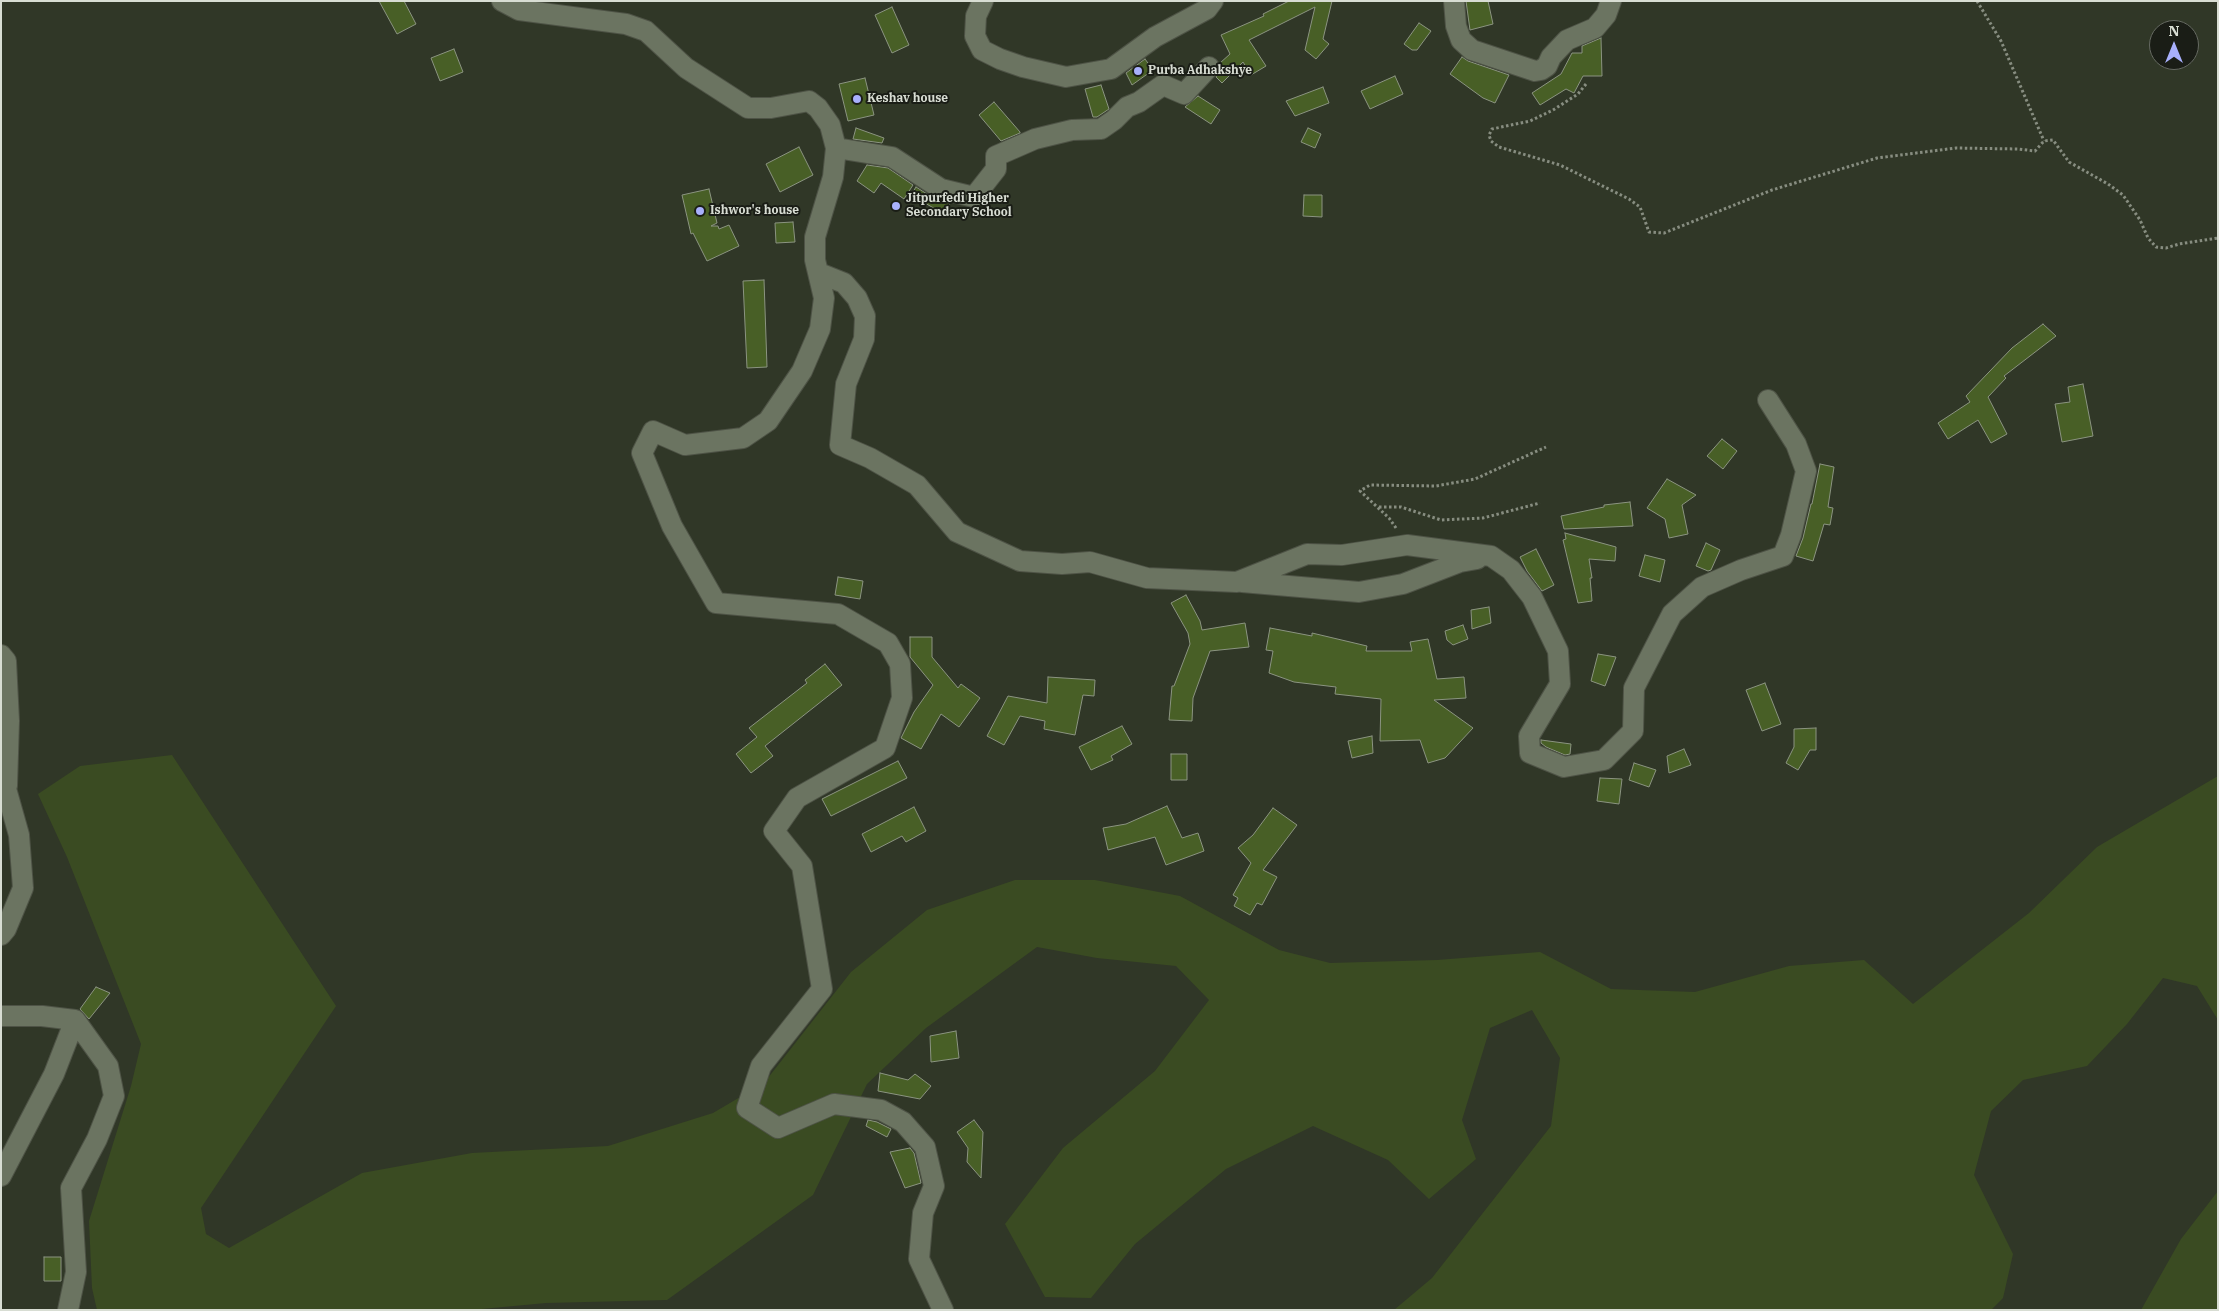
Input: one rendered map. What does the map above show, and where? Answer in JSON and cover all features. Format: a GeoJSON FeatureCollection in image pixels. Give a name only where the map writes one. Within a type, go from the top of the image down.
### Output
{"type":"FeatureCollection","features":[{"type":"Feature","properties":{"kind":"street"},"geometry":{"type":"LineString","coordinates":[[502,1],[519,10],[626,24],[646,31],[686,68],[748,108],[771,108],[809,101],[818,108],[830,126],[836,148],[833,177],[815,237],[815,260],[824,298],[820,329],[802,370],[768,421],[743,438],[685,445],[653,432],[642,453],[672,526],[716,603],[838,614],[888,643],[900,664],[902,698],[885,748],[797,798],[774,831],[802,866],[822,989],[761,1066],[747,1108],[778,1128],[834,1104],[881,1110],[903,1122],[925,1147],[934,1186],[923,1213],[919,1258],[943,1310]]}},
{"type":"Feature","properties":{"kind":"street"},"geometry":{"type":"LineString","coordinates":[[983,1],[976,16],[975,36],[982,50],[1023,67],[1066,77],[1112,68],[1155,37],[1207,10],[1213,1]]}},
{"type":"Feature","properties":{"kind":"street"},"geometry":{"type":"LineString","coordinates":[[1454,1],[1458,33],[1461,40],[1472,50],[1534,71],[1541,70],[1547,66],[1551,57],[1567,40],[1595,28],[1606,15],[1610,1]]}},
{"type":"Feature","properties":{"kind":"street"},"geometry":{"type":"LineString","coordinates":[[836,148],[892,157],[941,189],[974,197],[996,169],[996,156],[1035,139],[1072,130],[1101,129],[1114,120],[1127,107],[1139,102],[1163,85],[1184,94],[1209,67]]}},
{"type":"Feature","properties":{"kind":"street"},"geometry":{"type":"LineString","coordinates":[[819,273],[844,283],[857,298],[865,316],[864,339],[846,384],[840,445],[870,458],[917,485],[957,532],[1020,560],[1062,564],[1090,562],[1147,578],[1237,582],[1359,592],[1403,584],[1460,562],[1491,556]]}},
{"type":"Feature","properties":{"kind":"street"},"geometry":{"type":"LineString","coordinates":[[1237,582],[1307,554],[1342,555],[1407,545],[1491,556],[1511,570],[1532,596],[1558,651],[1560,684],[1529,736],[1530,753],[1564,767],[1604,760],[1633,731],[1634,688],[1672,614],[1702,587],[1741,570],[1783,556],[1791,535],[1806,471],[1796,444],[1768,400]]}},
{"type":"Feature","properties":{"kind":"street"},"geometry":{"type":"LineString","coordinates":[[1,655],[6,661],[9,721],[7,790]]}},
{"type":"Feature","properties":{"kind":"street"},"geometry":{"type":"LineString","coordinates":[[1,771],[19,835],[22,888],[6,929],[1,935]]}},
{"type":"Feature","properties":{"kind":"street"},"geometry":{"type":"LineString","coordinates":[[1,1016],[42,1016],[75,1020],[108,1066],[114,1096],[97,1138],[71,1188],[76,1272],[68,1310]]}},
{"type":"Feature","properties":{"kind":"street"},"geometry":{"type":"LineString","coordinates":[[1,1176],[54,1074],[75,1020]]}},
{"type":"Feature","properties":{"kind":"path"},"geometry":{"type":"LineString","coordinates":[[1977,1],[2001,41],[2044,141]]}},
{"type":"Feature","properties":{"kind":"path"},"geometry":{"type":"LineString","coordinates":[[1586,84],[1578,94],[1553,110],[1530,121],[1492,129],[1489,135],[1491,141],[1499,147],[1560,165],[1629,199],[1640,207],[1649,232],[1664,233],[1772,190],[1877,158],[1956,148],[2035,151],[2044,141],[2053,140],[2069,162],[2108,184],[2123,196],[2140,220],[2148,238],[2156,247],[2166,248],[2218,238]]}},
{"type":"Feature","properties":{"kind":"path"},"geometry":{"type":"LineString","coordinates":[[1407,545],[1389,518],[1360,491],[1370,485],[1436,486],[1475,479],[1546,447]]}},
{"type":"Feature","properties":{"kind":"path"},"geometry":{"type":"LineString","coordinates":[[1378,508],[1401,508],[1441,520],[1483,518],[1540,503]]}},
{"type":"Feature","properties":{"kind":"green space"},"geometry":{"type":"Polygon","coordinates":[[[172,755],[336,1006],[201,1208],[206,1234],[229,1248],[362,1173],[472,1153],[608,1146],[713,1113],[764,1083],[851,972],[927,910],[1015,880],[1095,880],[1180,896],[1279,950],[1330,963],[1437,960],[1540,952],[1611,989],[1695,992],[1789,966],[1864,960],[1913,1004],[2029,913],[2097,847],[2218,776],[2218,1020],[2197,986],[2163,978],[2127,1024],[2087,1066],[2023,1080],[1991,1111],[1974,1175],[2013,1254],[2003,1298],[1991,1310],[1394,1310],[1432,1278],[1551,1126],[1560,1058],[1532,1010],[1490,1028],[1462,1120],[1476,1159],[1429,1199],[1388,1160],[1313,1126],[1226,1169],[1135,1244],[1091,1298],[1045,1297],[1005,1224],[1063,1148],[1155,1071],[1209,1000],[1176,966],[1097,958],[1037,947],[926,1028],[867,1084],[813,1195],[667,1300],[546,1303],[471,1310],[97,1310],[92,1288],[89,1221],[131,1086],[141,1044],[67,857],[38,794],[80,766],[172,755]]]}},
{"type":"Feature","properties":{"kind":"green space"},"geometry":{"type":"Polygon","coordinates":[[[2218,1191],[2218,1310],[2141,1310],[2181,1239],[2218,1191]]]}},
{"type":"Feature","properties":{"kind":"building"},"geometry":{"type":"Polygon","coordinates":[[[379,1],[404,1],[416,24],[397,34],[379,1]]]}},
{"type":"Feature","properties":{"kind":"building"},"geometry":{"type":"Polygon","coordinates":[[[1289,1],[1332,1],[1323,39],[1329,44],[1316,59],[1305,50],[1315,7],[1249,40],[1266,66],[1251,75],[1243,62],[1222,83],[1216,77],[1220,70],[1220,63],[1230,54],[1221,35],[1264,16],[1263,14],[1289,1]]]}},
{"type":"Feature","properties":{"kind":"building"},"geometry":{"type":"Polygon","coordinates":[[[1466,1],[1488,1],[1493,24],[1470,30],[1466,1]]]}},
{"type":"Feature","properties":{"kind":"building"},"geometry":{"type":"Polygon","coordinates":[[[892,7],[909,45],[892,53],[875,15],[892,7]]]}},
{"type":"Feature","properties":{"kind":"building"},"geometry":{"type":"Polygon","coordinates":[[[1419,23],[1431,31],[1417,50],[1412,50],[1404,44],[1419,23]]]}},
{"type":"Feature","properties":{"kind":"building"},"geometry":{"type":"Polygon","coordinates":[[[1601,38],[1602,76],[1583,76],[1574,93],[1566,89],[1540,105],[1532,93],[1561,74],[1572,53],[1582,53],[1582,46],[1601,38]]]}},
{"type":"Feature","properties":{"kind":"building"},"geometry":{"type":"Polygon","coordinates":[[[454,49],[463,72],[440,81],[431,58],[454,49]]]}},
{"type":"Feature","properties":{"kind":"building"},"geometry":{"type":"Polygon","coordinates":[[[1462,57],[1468,61],[1509,75],[1495,103],[1483,98],[1450,74],[1462,57]]]}},
{"type":"Feature","properties":{"kind":"building","name":"Purba Adhakshye"},"geometry":{"type":"Polygon","coordinates":[[[1145,59],[1153,70],[1132,85],[1126,73],[1145,59]]]}},
{"type":"Feature","properties":{"kind":"building"},"geometry":{"type":"Polygon","coordinates":[[[1395,76],[1403,94],[1370,109],[1361,91],[1395,76]]]}},
{"type":"Feature","properties":{"kind":"building","name":"Keshav house"},"geometry":{"type":"Polygon","coordinates":[[[865,78],[874,115],[848,121],[839,84],[865,78]]]}},
{"type":"Feature","properties":{"kind":"building"},"geometry":{"type":"Polygon","coordinates":[[[1101,85],[1109,109],[1097,117],[1093,117],[1085,89],[1101,85]]]}},
{"type":"Feature","properties":{"kind":"building"},"geometry":{"type":"Polygon","coordinates":[[[1323,87],[1329,103],[1295,116],[1286,101],[1323,87]]]}},
{"type":"Feature","properties":{"kind":"building"},"geometry":{"type":"Polygon","coordinates":[[[1198,96],[1220,110],[1211,124],[1185,107],[1198,96]]]}},
{"type":"Feature","properties":{"kind":"building"},"geometry":{"type":"Polygon","coordinates":[[[994,102],[1020,133],[1001,141],[979,115],[994,102]]]}},
{"type":"Feature","properties":{"kind":"building"},"geometry":{"type":"Polygon","coordinates":[[[856,128],[884,138],[882,143],[853,139],[856,128]]]}},
{"type":"Feature","properties":{"kind":"building"},"geometry":{"type":"Polygon","coordinates":[[[1308,128],[1321,134],[1315,148],[1301,142],[1308,128]]]}},
{"type":"Feature","properties":{"kind":"building"},"geometry":{"type":"Polygon","coordinates":[[[799,147],[813,175],[780,192],[766,164],[799,147]]]}},
{"type":"Feature","properties":{"kind":"building"},"geometry":{"type":"Polygon","coordinates":[[[867,165],[888,168],[913,185],[904,199],[881,183],[874,193],[857,181],[867,165]]]}},
{"type":"Feature","properties":{"kind":"building"},"geometry":{"type":"Polygon","coordinates":[[[916,187],[935,199],[950,203],[944,214],[911,195],[916,187]]]}},
{"type":"Feature","properties":{"kind":"building"},"geometry":{"type":"Polygon","coordinates":[[[709,189],[717,223],[711,226],[718,226],[719,229],[729,225],[739,246],[707,261],[693,233],[691,234],[682,195],[709,189]]]}},
{"type":"Feature","properties":{"kind":"building"},"geometry":{"type":"Polygon","coordinates":[[[1304,195],[1322,195],[1322,217],[1303,216],[1304,195]]]}},
{"type":"Feature","properties":{"kind":"building"},"geometry":{"type":"Polygon","coordinates":[[[793,222],[795,242],[776,243],[775,223],[793,222]]]}},
{"type":"Feature","properties":{"kind":"building"},"geometry":{"type":"Polygon","coordinates":[[[764,280],[767,367],[747,368],[743,281],[764,280]]]}},
{"type":"Feature","properties":{"kind":"building"},"geometry":{"type":"Polygon","coordinates":[[[2043,324],[2056,336],[2004,376],[2006,378],[1988,397],[2007,434],[1991,443],[1978,420],[1948,439],[1938,423],[1970,402],[1966,396],[2012,348],[2043,324]]]}},
{"type":"Feature","properties":{"kind":"building"},"geometry":{"type":"Polygon","coordinates":[[[2083,384],[2093,436],[2062,442],[2055,404],[2070,402],[2068,387],[2083,384]]]}},
{"type":"Feature","properties":{"kind":"building"},"geometry":{"type":"Polygon","coordinates":[[[1722,439],[1737,451],[1723,469],[1707,456],[1722,439]]]}},
{"type":"Feature","properties":{"kind":"building"},"geometry":{"type":"Polygon","coordinates":[[[1820,464],[1834,467],[1828,507],[1833,508],[1830,525],[1824,524],[1813,561],[1796,556],[1812,504],[1820,464]]]}},
{"type":"Feature","properties":{"kind":"building"},"geometry":{"type":"Polygon","coordinates":[[[1667,479],[1696,495],[1682,505],[1688,534],[1669,538],[1665,519],[1647,508],[1667,479]]]}},
{"type":"Feature","properties":{"kind":"building"},"geometry":{"type":"Polygon","coordinates":[[[1630,502],[1633,526],[1564,529],[1561,516],[1604,507],[1604,505],[1630,502]]]}},
{"type":"Feature","properties":{"kind":"building"},"geometry":{"type":"Polygon","coordinates":[[[1565,533],[1616,547],[1615,561],[1589,559],[1592,578],[1590,578],[1592,601],[1578,603],[1563,540],[1566,539],[1565,533]]]}},
{"type":"Feature","properties":{"kind":"building"},"geometry":{"type":"Polygon","coordinates":[[[1706,543],[1720,550],[1711,570],[1708,571],[1696,566],[1706,543]]]}},
{"type":"Feature","properties":{"kind":"building"},"geometry":{"type":"Polygon","coordinates":[[[1536,549],[1554,585],[1542,591],[1527,571],[1520,557],[1536,549]]]}},
{"type":"Feature","properties":{"kind":"building"},"geometry":{"type":"Polygon","coordinates":[[[1645,555],[1665,560],[1660,582],[1639,576],[1645,555]]]}},
{"type":"Feature","properties":{"kind":"building"},"geometry":{"type":"Polygon","coordinates":[[[838,577],[863,581],[860,599],[835,595],[838,577]]]}},
{"type":"Feature","properties":{"kind":"building"},"geometry":{"type":"Polygon","coordinates":[[[1186,595],[1200,621],[1202,630],[1245,623],[1249,647],[1210,651],[1193,698],[1192,721],[1169,720],[1172,686],[1174,686],[1190,644],[1188,633],[1171,603],[1186,595]]]}},
{"type":"Feature","properties":{"kind":"building"},"geometry":{"type":"Polygon","coordinates":[[[1489,607],[1491,623],[1472,629],[1471,610],[1489,607]]]}},
{"type":"Feature","properties":{"kind":"building"},"geometry":{"type":"Polygon","coordinates":[[[1463,625],[1468,639],[1453,645],[1447,640],[1445,631],[1463,625]]]}},
{"type":"Feature","properties":{"kind":"building"},"geometry":{"type":"Polygon","coordinates":[[[1270,628],[1312,636],[1312,633],[1367,646],[1366,651],[1412,651],[1410,642],[1428,639],[1437,679],[1464,677],[1466,698],[1434,700],[1473,728],[1445,758],[1428,763],[1420,740],[1380,741],[1381,699],[1335,694],[1336,687],[1294,682],[1269,673],[1273,651],[1266,650],[1270,628]]]}},
{"type":"Feature","properties":{"kind":"building"},"geometry":{"type":"Polygon","coordinates":[[[910,637],[932,637],[932,657],[958,688],[961,684],[980,698],[959,727],[941,714],[921,749],[901,738],[914,712],[933,685],[910,657],[910,637]]]}},
{"type":"Feature","properties":{"kind":"building"},"geometry":{"type":"Polygon","coordinates":[[[1598,654],[1616,657],[1605,686],[1591,681],[1598,654]]]}},
{"type":"Feature","properties":{"kind":"building"},"geometry":{"type":"Polygon","coordinates":[[[825,664],[842,685],[765,746],[773,756],[751,773],[736,754],[757,737],[749,728],[807,683],[805,680],[825,664]]]}},
{"type":"Feature","properties":{"kind":"building"},"geometry":{"type":"Polygon","coordinates":[[[1048,677],[1095,680],[1094,696],[1083,695],[1075,735],[1044,729],[1045,721],[1020,716],[1004,745],[987,736],[1008,696],[1047,703],[1048,677]]]}},
{"type":"Feature","properties":{"kind":"building"},"geometry":{"type":"Polygon","coordinates":[[[1765,683],[1781,724],[1762,731],[1746,690],[1765,683]]]}},
{"type":"Feature","properties":{"kind":"building"},"geometry":{"type":"Polygon","coordinates":[[[1122,726],[1132,744],[1111,756],[1113,760],[1091,770],[1079,747],[1122,726]]]}},
{"type":"Feature","properties":{"kind":"building"},"geometry":{"type":"Polygon","coordinates":[[[1816,728],[1816,750],[1810,750],[1798,770],[1786,763],[1794,747],[1794,729],[1816,728]]]}},
{"type":"Feature","properties":{"kind":"building"},"geometry":{"type":"Polygon","coordinates":[[[1372,736],[1373,753],[1352,758],[1348,741],[1372,736]]]}},
{"type":"Feature","properties":{"kind":"building"},"geometry":{"type":"Polygon","coordinates":[[[1541,740],[1571,744],[1570,754],[1565,755],[1546,747],[1541,743],[1541,740]]]}},
{"type":"Feature","properties":{"kind":"building"},"geometry":{"type":"Polygon","coordinates":[[[1684,749],[1691,765],[1669,773],[1667,756],[1684,749]]]}},
{"type":"Feature","properties":{"kind":"building"},"geometry":{"type":"Polygon","coordinates":[[[1171,754],[1187,754],[1187,780],[1171,780],[1171,754]]]}},
{"type":"Feature","properties":{"kind":"building"},"geometry":{"type":"Polygon","coordinates":[[[898,761],[907,778],[831,816],[822,799],[898,761]]]}},
{"type":"Feature","properties":{"kind":"building"},"geometry":{"type":"Polygon","coordinates":[[[1634,763],[1656,770],[1649,787],[1629,780],[1634,763]]]}},
{"type":"Feature","properties":{"kind":"building"},"geometry":{"type":"Polygon","coordinates":[[[1600,778],[1622,779],[1619,804],[1597,801],[1600,778]]]}},
{"type":"Feature","properties":{"kind":"building"},"geometry":{"type":"Polygon","coordinates":[[[1167,806],[1182,838],[1198,833],[1204,851],[1166,865],[1155,837],[1108,850],[1103,828],[1126,824],[1167,806]]]}},
{"type":"Feature","properties":{"kind":"building"},"geometry":{"type":"Polygon","coordinates":[[[914,807],[926,831],[906,842],[902,836],[871,852],[862,834],[914,807]]]}},
{"type":"Feature","properties":{"kind":"building"},"geometry":{"type":"Polygon","coordinates":[[[1273,808],[1297,825],[1263,870],[1277,877],[1262,905],[1257,903],[1250,915],[1234,906],[1238,898],[1233,895],[1251,863],[1238,848],[1253,835],[1273,808]]]}},
{"type":"Feature","properties":{"kind":"building"},"geometry":{"type":"Polygon","coordinates":[[[96,987],[110,993],[89,1019],[80,1009],[96,987]]]}},
{"type":"Feature","properties":{"kind":"building"},"geometry":{"type":"Polygon","coordinates":[[[956,1031],[959,1058],[931,1062],[930,1036],[956,1031]]]}},
{"type":"Feature","properties":{"kind":"building"},"geometry":{"type":"Polygon","coordinates":[[[880,1073],[908,1080],[915,1074],[931,1086],[920,1099],[878,1091],[880,1073]]]}},
{"type":"Feature","properties":{"kind":"building"},"geometry":{"type":"Polygon","coordinates":[[[868,1120],[891,1129],[887,1137],[866,1126],[868,1120]]]}},
{"type":"Feature","properties":{"kind":"building"},"geometry":{"type":"Polygon","coordinates":[[[974,1120],[983,1132],[981,1178],[967,1162],[968,1148],[957,1132],[974,1120]]]}},
{"type":"Feature","properties":{"kind":"building"},"geometry":{"type":"Polygon","coordinates":[[[910,1148],[914,1153],[921,1183],[905,1188],[890,1152],[910,1148]]]}},
{"type":"Feature","properties":{"kind":"building"},"geometry":{"type":"Polygon","coordinates":[[[44,1257],[61,1257],[61,1281],[44,1281],[44,1257]]]}},
{"type":"Feature","properties":{"kind":"place","name":"Purba Adhakshye"},"geometry":{"type":"Point","coordinates":[1138,71]}},
{"type":"Feature","properties":{"kind":"place","name":"Keshav house"},"geometry":{"type":"Point","coordinates":[857,99]}},
{"type":"Feature","properties":{"kind":"place","name":"Jitpurfedi Higher Secondary School"},"geometry":{"type":"Point","coordinates":[896,206]}},
{"type":"Feature","properties":{"kind":"place","name":"Ishwor's house"},"geometry":{"type":"Point","coordinates":[700,211]}}]}
